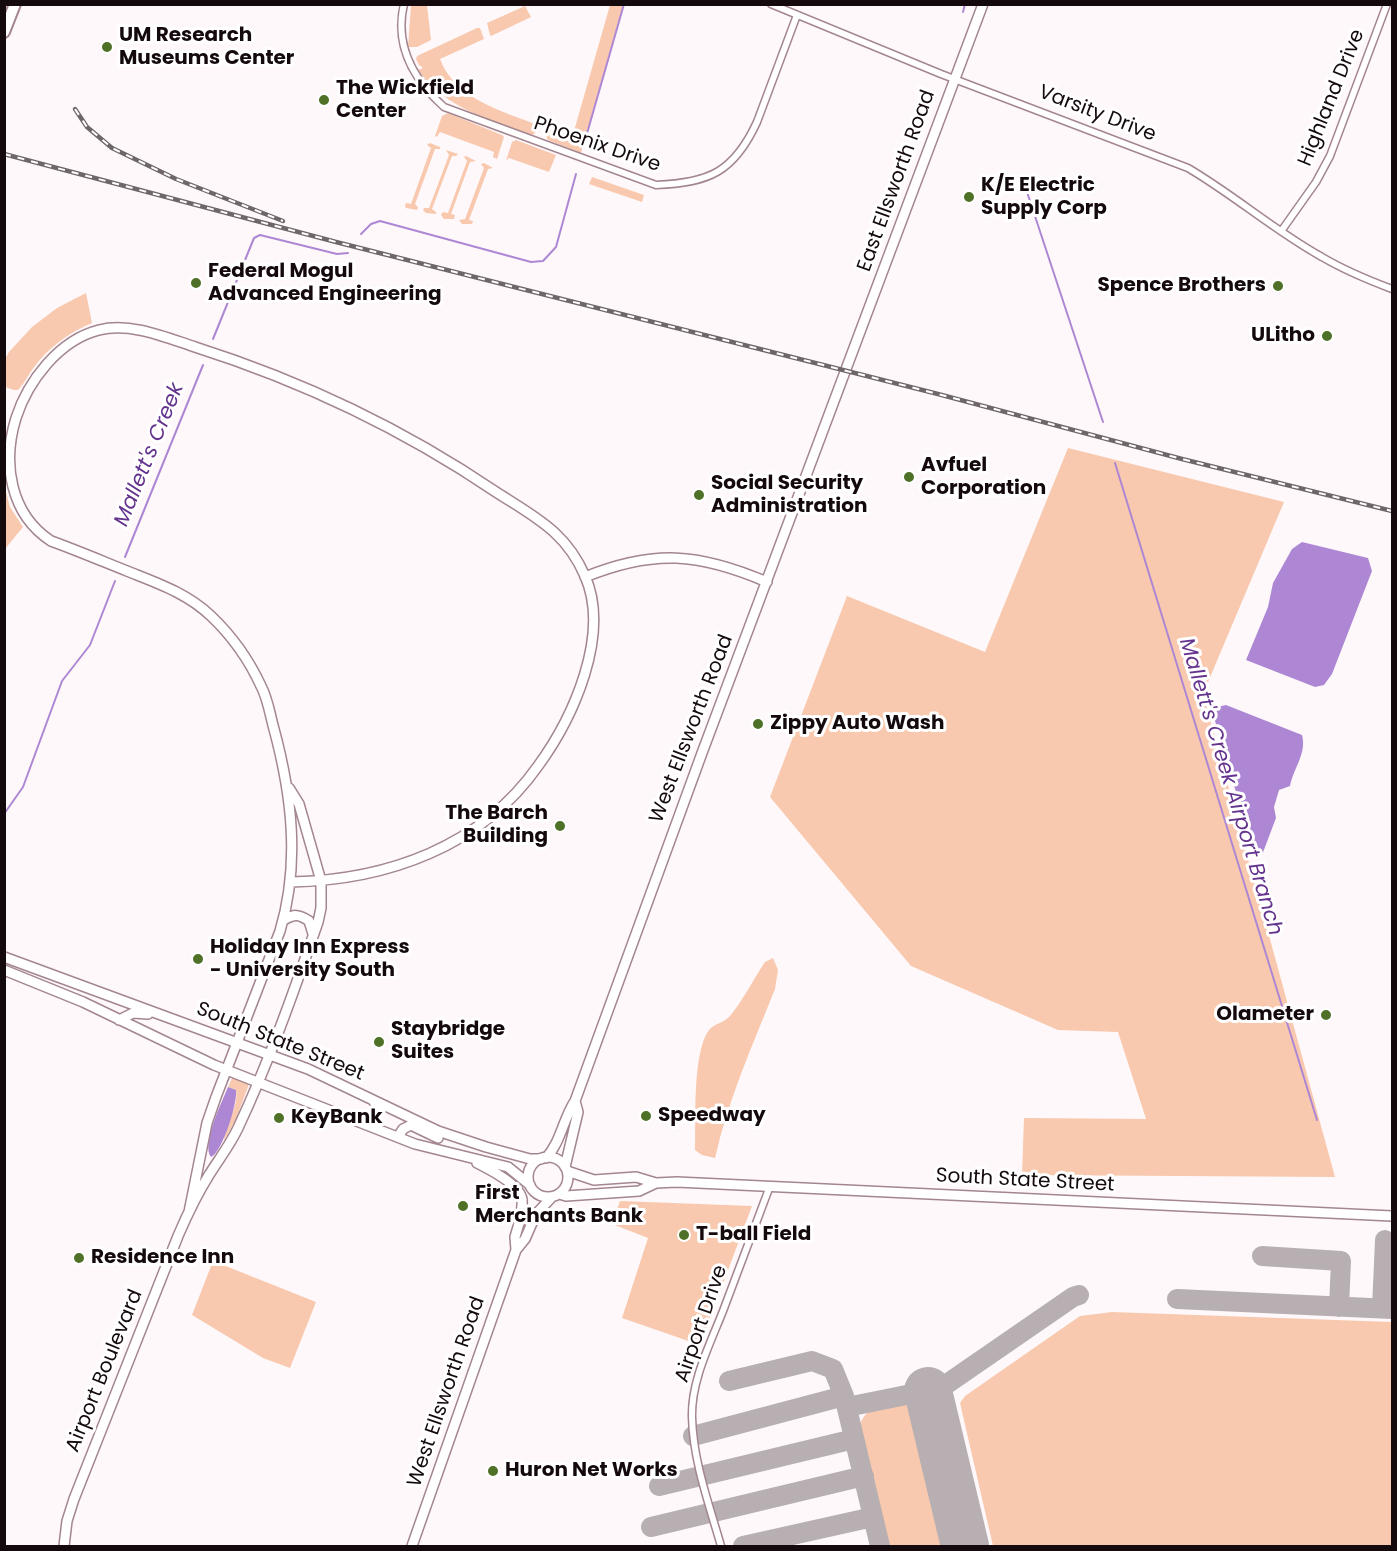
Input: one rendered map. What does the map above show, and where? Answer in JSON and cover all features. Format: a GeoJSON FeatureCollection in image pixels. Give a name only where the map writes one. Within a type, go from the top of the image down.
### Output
{"type":"FeatureCollection","features":[{"type":"Feature","properties":{"kind":"highway"},"geometry":{"type":"LineString","coordinates":[[4,32],[15,4]]}},
{"type":"Feature","properties":{"kind":"main road","name":"East Ellsworth Road"},"geometry":{"type":"LineString","coordinates":[[845,371],[983,4]]}},
{"type":"Feature","properties":{"kind":"main road"},"geometry":{"type":"LineString","coordinates":[[288,785],[263,688],[227,633],[210,615],[178,592],[51,541],[40,534],[21,512],[11,474],[11,439],[23,399],[38,374],[58,353],[77,339],[97,330],[116,328],[153,334],[256,368],[362,414],[406,436],[455,465],[538,520],[566,544],[585,577],[592,597],[594,619],[588,661],[574,703],[563,726],[532,775],[510,798],[463,836],[439,849],[393,868],[321,881],[291,882]]}},
{"type":"Feature","properties":{"kind":"main road","name":"West Ellsworth Road"},"geometry":{"type":"LineString","coordinates":[[543,1158],[558,1140],[568,1111],[575,1101],[845,371]]}},
{"type":"Feature","properties":{"kind":"main road"},"geometry":{"type":"LineString","coordinates":[[585,577],[626,562],[658,557],[680,557],[722,565],[767,582]]}},
{"type":"Feature","properties":{"kind":"main road","name":"Airport Boulevard"},"geometry":{"type":"LineString","coordinates":[[64,1546],[67,1521],[74,1499],[189,1212],[238,1128],[313,938],[321,908],[321,881],[299,804],[288,785]]}},
{"type":"Feature","properties":{"kind":"main road","name":"Airport Boulevard"},"geometry":{"type":"LineString","coordinates":[[189,1212],[207,1123],[284,920],[291,882],[292,846],[288,785]]}},
{"type":"Feature","properties":{"kind":"main road"},"geometry":{"type":"LineString","coordinates":[[284,920],[297,915],[309,921],[313,938]]}},
{"type":"Feature","properties":{"kind":"main road","name":"South State Street"},"geometry":{"type":"LineString","coordinates":[[4,957],[317,1073],[452,1136],[530,1159],[543,1158]]}},
{"type":"Feature","properties":{"kind":"main road"},"geometry":{"type":"LineString","coordinates":[[4,970],[83,1002],[257,1082],[398,1137],[455,1155],[508,1167],[539,1195],[556,1195],[567,1182],[566,1169],[557,1160],[543,1158],[530,1170],[531,1187]]}},
{"type":"Feature","properties":{"kind":"main road"},"geometry":{"type":"LineString","coordinates":[[119,1020],[133,1013],[146,1014],[202,1030]]}},
{"type":"Feature","properties":{"kind":"main road"},"geometry":{"type":"LineString","coordinates":[[356,1120],[366,1122],[375,1118],[378,1108],[373,1100]]}},
{"type":"Feature","properties":{"kind":"main road","name":"West Ellsworth Road"},"geometry":{"type":"LineString","coordinates":[[566,1169],[578,1112],[575,1101]]}},
{"type":"Feature","properties":{"kind":"main road"},"geometry":{"type":"LineString","coordinates":[[207,1123],[209,1132],[205,1158],[212,1163],[219,1161]]}},
{"type":"Feature","properties":{"kind":"main road"},"geometry":{"type":"LineString","coordinates":[[398,1137],[411,1125],[442,1139],[452,1136]]}},
{"type":"Feature","properties":{"kind":"main road"},"geometry":{"type":"LineString","coordinates":[[434,1149],[446,1147],[476,1154],[480,1145]]}},
{"type":"Feature","properties":{"kind":"main road"},"geometry":{"type":"LineString","coordinates":[[455,1155],[483,1166],[518,1190],[522,1200],[519,1224]]}},
{"type":"Feature","properties":{"kind":"main road","name":"South State Street"},"geometry":{"type":"LineString","coordinates":[[566,1169],[594,1180],[636,1177],[656,1183],[770,1186],[1392,1216]]}},
{"type":"Feature","properties":{"kind":"main road","name":"South State Street"},"geometry":{"type":"LineString","coordinates":[[556,1195],[639,1191],[656,1183]]}},
{"type":"Feature","properties":{"kind":"main road","name":"West Ellsworth Road"},"geometry":{"type":"LineString","coordinates":[[516,1250],[514,1237],[531,1187]]}},
{"type":"Feature","properties":{"kind":"main road","name":"West Ellsworth Road"},"geometry":{"type":"LineString","coordinates":[[412,1546],[516,1250],[525,1239],[536,1214],[556,1195]]}},
{"type":"Feature","properties":{"kind":"street","name":"Phoenix Drive"},"geometry":{"type":"LineString","coordinates":[[404,4],[402,42],[407,60],[422,84],[444,107],[656,185],[698,180],[728,165],[736,157],[750,138],[757,122],[797,15]]}},
{"type":"Feature","properties":{"kind":"street","name":"Varsity Drive"},"geometry":{"type":"LineString","coordinates":[[771,4],[954,79],[1188,168],[1220,187],[1320,256],[1392,289]]}},
{"type":"Feature","properties":{"kind":"street","name":"Highland Drive"},"geometry":{"type":"LineString","coordinates":[[1282,230],[1316,182],[1330,156],[1387,4]]}},
{"type":"Feature","properties":{"kind":"street","name":"Airport Drive"},"geometry":{"type":"LineString","coordinates":[[721,1546],[701,1475],[693,1436],[694,1394],[703,1361],[770,1186]]}},
{"type":"Feature","properties":{"kind":"shaded area"},"geometry":{"type":"Polygon","coordinates":[[[411,5],[427,5],[431,40],[417,47],[408,47],[411,5]]]}},
{"type":"Feature","properties":{"kind":"shaded area"},"geometry":{"type":"Polygon","coordinates":[[[610,5],[623,5],[581,153],[548,140],[547,128],[550,122],[551,129],[566,135],[569,129],[574,131],[610,5]]]}},
{"type":"Feature","properties":{"kind":"shaded area"},"geometry":{"type":"Polygon","coordinates":[[[525,6],[531,17],[490,35],[487,23],[525,6]]]}},
{"type":"Feature","properties":{"kind":"shaded area"},"geometry":{"type":"Polygon","coordinates":[[[480,28],[484,39],[440,59],[447,73],[468,94],[495,109],[538,125],[541,119],[539,128],[532,135],[469,111],[442,94],[418,70],[423,68],[416,59],[417,56],[480,28]]]}},
{"type":"Feature","properties":{"kind":"shaded area"},"geometry":{"type":"Polygon","coordinates":[[[448,113],[502,135],[504,137],[497,159],[493,157],[494,152],[440,132],[437,137],[435,136],[442,116],[448,113]]]}},
{"type":"Feature","properties":{"kind":"shaded area"},"geometry":{"type":"Polygon","coordinates":[[[516,140],[556,155],[549,172],[509,158],[506,161],[512,142],[516,140]]]}},
{"type":"Feature","properties":{"kind":"shaded area"},"geometry":{"type":"Polygon","coordinates":[[[430,143],[440,149],[435,149],[415,204],[418,207],[417,210],[406,208],[406,203],[411,204],[431,148],[427,145],[430,143]]]}},
{"type":"Feature","properties":{"kind":"shaded area"},"geometry":{"type":"Polygon","coordinates":[[[446,150],[458,154],[452,156],[432,209],[436,214],[426,213],[423,210],[429,208],[449,155],[446,150]]]}},
{"type":"Feature","properties":{"kind":"shaded area"},"geometry":{"type":"Polygon","coordinates":[[[464,157],[476,161],[470,162],[451,214],[455,215],[454,219],[444,219],[441,215],[443,212],[448,213],[467,161],[464,157]]]}},
{"type":"Feature","properties":{"kind":"shaded area"},"geometry":{"type":"Polygon","coordinates":[[[484,163],[493,168],[488,169],[469,220],[473,221],[472,224],[462,224],[459,220],[465,219],[484,168],[481,164],[484,163]]]}},
{"type":"Feature","properties":{"kind":"shaded area"},"geometry":{"type":"Polygon","coordinates":[[[592,177],[644,195],[642,202],[589,184],[592,177]]]}},
{"type":"Feature","properties":{"kind":"shaded area"},"geometry":{"type":"Polygon","coordinates":[[[86,293],[92,323],[53,346],[18,390],[5,387],[5,359],[9,352],[32,327],[57,308],[86,293]]]}},
{"type":"Feature","properties":{"kind":"shaded area"},"geometry":{"type":"Polygon","coordinates":[[[1068,448],[1284,502],[1203,694],[1335,1177],[1022,1175],[1024,1118],[1146,1119],[1118,1032],[1058,1030],[911,966],[770,797],[847,596],[985,652],[1068,448]]]}},
{"type":"Feature","properties":{"kind":"shaded area"},"geometry":{"type":"Polygon","coordinates":[[[5,488],[10,507],[23,527],[5,549],[5,488]]]}},
{"type":"Feature","properties":{"kind":"shaded area"},"geometry":{"type":"Polygon","coordinates":[[[1302,542],[1368,558],[1372,571],[1332,674],[1324,685],[1315,687],[1246,660],[1268,607],[1273,583],[1292,549],[1302,542]]]}},
{"type":"Feature","properties":{"kind":"shaded area"},"geometry":{"type":"Polygon","coordinates":[[[1226,705],[1302,735],[1303,748],[1290,786],[1279,790],[1274,807],[1276,818],[1262,855],[1255,857],[1213,714],[1217,707],[1226,705]]]}},
{"type":"Feature","properties":{"kind":"shaded area"},"geometry":{"type":"Polygon","coordinates":[[[773,958],[778,970],[775,989],[734,1094],[715,1158],[702,1155],[695,1150],[695,1105],[697,1070],[704,1041],[711,1028],[729,1017],[765,962],[773,958]]]}},
{"type":"Feature","properties":{"kind":"shaded area"},"geometry":{"type":"Polygon","coordinates":[[[233,1076],[249,1084],[236,1119],[224,1141],[236,1103],[236,1090],[228,1087],[233,1076]]]}},
{"type":"Feature","properties":{"kind":"shaded area"},"geometry":{"type":"Polygon","coordinates":[[[228,1087],[236,1090],[234,1105],[220,1147],[211,1157],[210,1133],[228,1087]]]}},
{"type":"Feature","properties":{"kind":"shaded area"},"geometry":{"type":"Polygon","coordinates":[[[620,1201],[752,1206],[700,1345],[622,1318],[648,1238],[612,1224],[620,1201]]]}},
{"type":"Feature","properties":{"kind":"shaded area"},"geometry":{"type":"Polygon","coordinates":[[[213,1261],[316,1302],[290,1368],[263,1358],[192,1315],[213,1261]]]}},
{"type":"Feature","properties":{"kind":"shaded area"},"geometry":{"type":"Polygon","coordinates":[[[1112,1312],[1392,1322],[1392,1546],[993,1546],[960,1403],[965,1396],[1080,1316],[1112,1312]]]}},
{"type":"Feature","properties":{"kind":"shaded area"},"geometry":{"type":"Polygon","coordinates":[[[901,1399],[912,1404],[916,1411],[949,1546],[887,1546],[858,1432],[863,1418],[873,1408],[901,1399]]]}},
{"type":"Feature","properties":{"kind":"waterway","name":"Mallett's Creek"},"geometry":{"type":"LineString","coordinates":[[584,144],[624,4]]}},
{"type":"Feature","properties":{"kind":"waterway","name":"Mallett's Creek Airport Branch"},"geometry":{"type":"LineString","coordinates":[[963,12],[965,4]]}},
{"type":"Feature","properties":{"kind":"waterway","name":"Mallett's Creek"},"geometry":{"type":"LineString","coordinates":[[361,234],[371,224],[380,221],[531,262],[543,261],[556,247],[576,174]]}},
{"type":"Feature","properties":{"kind":"waterway","name":"Mallett's Creek Airport Branch"},"geometry":{"type":"LineString","coordinates":[[1027,192],[1103,422]]}},
{"type":"Feature","properties":{"kind":"waterway","name":"Mallett's Creek"},"geometry":{"type":"LineString","coordinates":[[213,339],[254,238],[260,235],[337,254],[348,253]]}},
{"type":"Feature","properties":{"kind":"waterway","name":"Mallett's Creek"},"geometry":{"type":"LineString","coordinates":[[125,557],[203,365]]}},
{"type":"Feature","properties":{"kind":"waterway","name":"Mallett's Creek Airport Branch"},"geometry":{"type":"LineString","coordinates":[[1115,463],[1317,1120]]}},
{"type":"Feature","properties":{"kind":"waterway","name":"Mallett's Creek"},"geometry":{"type":"LineString","coordinates":[[4,814],[23,787],[62,681],[90,645],[115,581]]}},
{"type":"Feature","properties":{"kind":"taxiway"},"geometry":{"type":"LineString","coordinates":[[1382,1308],[1385,1240]]}},
{"type":"Feature","properties":{"kind":"taxiway"},"geometry":{"type":"LineString","coordinates":[[1262,1256],[1341,1261],[1339,1307]]}},
{"type":"Feature","properties":{"kind":"taxiway"},"geometry":{"type":"LineString","coordinates":[[847,1407],[941,1388],[1079,1295]]}},
{"type":"Feature","properties":{"kind":"taxiway"},"geometry":{"type":"LineString","coordinates":[[1177,1299],[1392,1309]]}},
{"type":"Feature","properties":{"kind":"taxiway"},"geometry":{"type":"LineString","coordinates":[[729,1381],[812,1361],[833,1369],[844,1396],[880,1546]]}},
{"type":"Feature","properties":{"kind":"taxiway"},"geometry":{"type":"LineString","coordinates":[[693,1436],[844,1396]]}},
{"type":"Feature","properties":{"kind":"taxiway"},"geometry":{"type":"LineString","coordinates":[[659,1486],[854,1439]]}},
{"type":"Feature","properties":{"kind":"taxiway"},"geometry":{"type":"LineString","coordinates":[[651,1527],[864,1476]]}},
{"type":"Feature","properties":{"kind":"taxiway"},"geometry":{"type":"LineString","coordinates":[[743,1546],[873,1517]]}},
{"type":"Feature","properties":{"kind":"runway"},"geometry":{"type":"LineString","coordinates":[[928,1391],[965,1546]]}},
{"type":"Feature","properties":{"kind":"railway"},"geometry":{"type":"LineString","coordinates":[[75,109],[87,127],[112,148],[176,179],[283,221]]}},
{"type":"Feature","properties":{"kind":"railway"},"geometry":{"type":"LineString","coordinates":[[4,154],[336,242],[1392,511]]}},
{"type":"Feature","properties":{"kind":"place","name":"UM Research Museums Center"},"geometry":{"type":"Point","coordinates":[107,47]}},
{"type":"Feature","properties":{"kind":"place","name":"The Wickfield Center"},"geometry":{"type":"Point","coordinates":[324,100]}},
{"type":"Feature","properties":{"kind":"place","name":"K/E Electric Supply Corp"},"geometry":{"type":"Point","coordinates":[969,197]}},
{"type":"Feature","properties":{"kind":"place","name":"Federal Mogul Advanced Engineering"},"geometry":{"type":"Point","coordinates":[196,283]}},
{"type":"Feature","properties":{"kind":"place","name":"Spence Brothers"},"geometry":{"type":"Point","coordinates":[1278,286]}},
{"type":"Feature","properties":{"kind":"place","name":"ULitho"},"geometry":{"type":"Point","coordinates":[1327,336]}},
{"type":"Feature","properties":{"kind":"place","name":"Avfuel Corporation"},"geometry":{"type":"Point","coordinates":[909,477]}},
{"type":"Feature","properties":{"kind":"place","name":"Social Security Administration"},"geometry":{"type":"Point","coordinates":[699,495]}},
{"type":"Feature","properties":{"kind":"place","name":"Zippy Auto Wash"},"geometry":{"type":"Point","coordinates":[758,724]}},
{"type":"Feature","properties":{"kind":"place","name":"The Barch Building"},"geometry":{"type":"Point","coordinates":[560,826]}},
{"type":"Feature","properties":{"kind":"place","name":"Holiday Inn Express - University South"},"geometry":{"type":"Point","coordinates":[198,959]}},
{"type":"Feature","properties":{"kind":"place","name":"Olameter"},"geometry":{"type":"Point","coordinates":[1326,1015]}},
{"type":"Feature","properties":{"kind":"place","name":"Staybridge Suites"},"geometry":{"type":"Point","coordinates":[379,1042]}},
{"type":"Feature","properties":{"kind":"place","name":"Speedway"},"geometry":{"type":"Point","coordinates":[646,1116]}},
{"type":"Feature","properties":{"kind":"place","name":"KeyBank"},"geometry":{"type":"Point","coordinates":[279,1118]}},
{"type":"Feature","properties":{"kind":"place","name":"First Merchants Bank"},"geometry":{"type":"Point","coordinates":[463,1206]}},
{"type":"Feature","properties":{"kind":"place","name":"T-ball Field"},"geometry":{"type":"Point","coordinates":[684,1235]}},
{"type":"Feature","properties":{"kind":"place","name":"Residence Inn"},"geometry":{"type":"Point","coordinates":[79,1258]}},
{"type":"Feature","properties":{"kind":"place","name":"Huron Net Works"},"geometry":{"type":"Point","coordinates":[493,1471]}}]}
